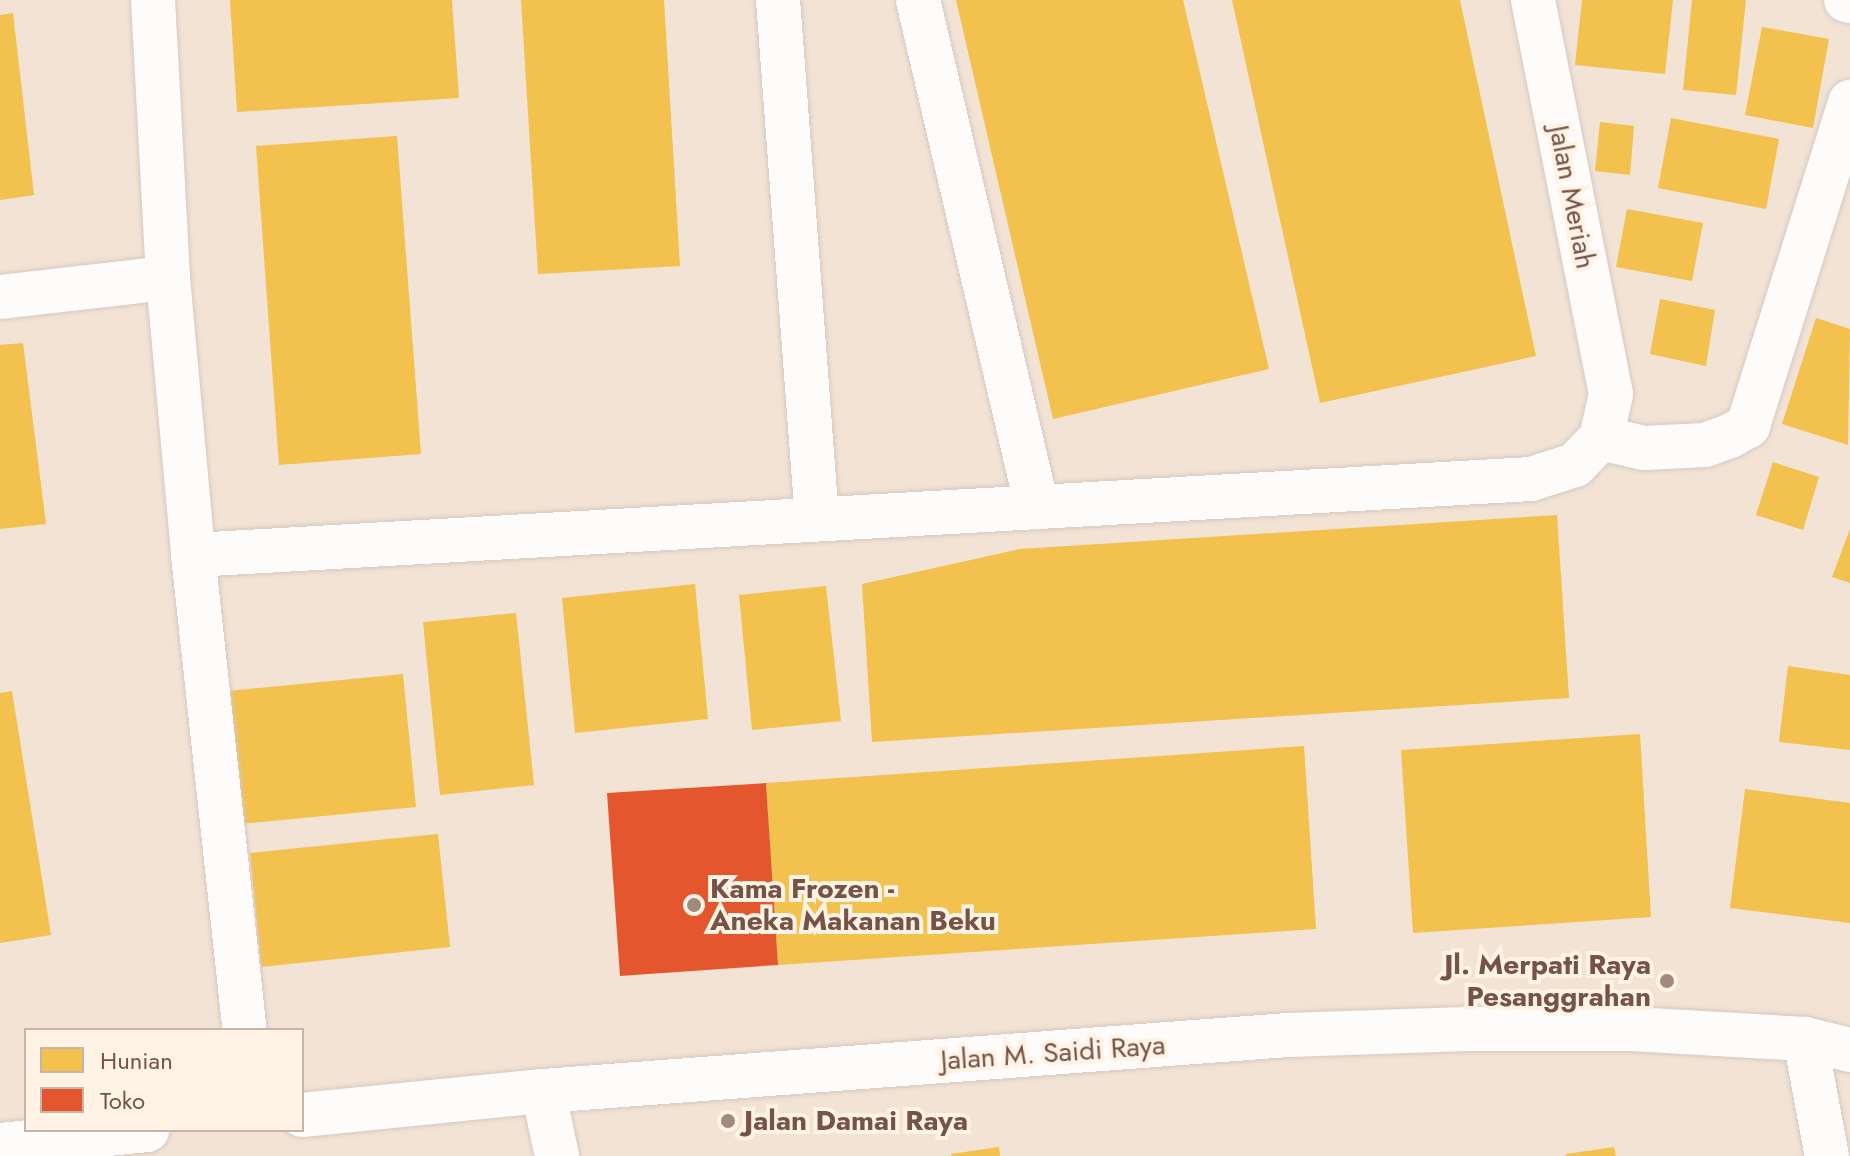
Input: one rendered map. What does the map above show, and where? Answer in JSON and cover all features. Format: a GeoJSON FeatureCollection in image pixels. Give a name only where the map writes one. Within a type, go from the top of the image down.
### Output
{"type":"FeatureCollection","features":[{"type":"Feature","properties":{"kind":"street"},"geometry":{"type":"LineString","coordinates":[[153,0],[168,278],[193,555],[245,1028]]}},
{"type":"Feature","properties":{"kind":"street"},"geometry":{"type":"LineString","coordinates":[[778,0],[817,520]]}},
{"type":"Feature","properties":{"kind":"street"},"geometry":{"type":"LineString","coordinates":[[918,0],[1037,507]]}},
{"type":"Feature","properties":{"kind":"street","name":"Jalan Meriah"},"geometry":{"type":"LineString","coordinates":[[1533,0],[1611,394],[1601,438]]}},
{"type":"Feature","properties":{"kind":"street"},"geometry":{"type":"LineString","coordinates":[[193,555],[1531,479],[1575,465],[1601,438],[1644,448],[1705,445],[1748,426],[1850,102]]}},
{"type":"Feature","properties":{"kind":"street"},"geometry":{"type":"LineString","coordinates":[[0,297],[168,278]]}},
{"type":"Feature","properties":{"kind":"street","name":"Jalan M. Saidi Raya"},"geometry":{"type":"LineString","coordinates":[[304,1115],[543,1091],[1288,1035],[1467,1029],[1632,1029],[1805,1039],[1850,1050]]}},
{"type":"Feature","properties":{"kind":"street"},"geometry":{"type":"LineString","coordinates":[[1805,1039],[1827,1156]]}},
{"type":"Feature","properties":{"kind":"street"},"geometry":{"type":"LineString","coordinates":[[543,1091],[557,1156]]}},
{"type":"Feature","properties":{"kind":"street"},"geometry":{"type":"LineString","coordinates":[[0,1145],[127,1132]]}},
{"type":"Feature","properties":{"kind":"shaded area"},"geometry":{"type":"Polygon","coordinates":[[[0,0],[1850,0],[1850,1156],[0,1156],[0,0]]]}},
{"type":"Feature","properties":{"kind":"building: Hunian"},"geometry":{"type":"Polygon","coordinates":[[[230,0],[452,0],[459,98],[237,112],[230,0]]]}},
{"type":"Feature","properties":{"kind":"building: Hunian"},"geometry":{"type":"Polygon","coordinates":[[[521,0],[664,0],[680,266],[538,274],[521,0]]]}},
{"type":"Feature","properties":{"kind":"building: Hunian"},"geometry":{"type":"Polygon","coordinates":[[[956,0],[1183,0],[1269,369],[1053,419],[956,0]]]}},
{"type":"Feature","properties":{"kind":"building: Hunian"},"geometry":{"type":"Polygon","coordinates":[[[1232,0],[1460,0],[1536,356],[1320,403],[1232,0]]]}},
{"type":"Feature","properties":{"kind":"building: Hunian"},"geometry":{"type":"Polygon","coordinates":[[[1582,0],[1673,0],[1665,74],[1575,65],[1582,0]]]}},
{"type":"Feature","properties":{"kind":"building: Hunian"},"geometry":{"type":"Polygon","coordinates":[[[1692,0],[1746,0],[1736,95],[1683,90],[1692,0]]]}},
{"type":"Feature","properties":{"kind":"building: Hunian"},"geometry":{"type":"Polygon","coordinates":[[[13,13],[34,195],[0,200],[0,15],[13,13]]]}},
{"type":"Feature","properties":{"kind":"building: Hunian"},"geometry":{"type":"Polygon","coordinates":[[[1762,27],[1829,39],[1813,128],[1745,115],[1762,27]]]}},
{"type":"Feature","properties":{"kind":"building: Hunian"},"geometry":{"type":"Polygon","coordinates":[[[1671,118],[1779,139],[1766,209],[1658,188],[1671,118]]]}},
{"type":"Feature","properties":{"kind":"building: Hunian"},"geometry":{"type":"Polygon","coordinates":[[[1600,122],[1634,126],[1630,175],[1595,171],[1600,122]]]}},
{"type":"Feature","properties":{"kind":"building: Hunian"},"geometry":{"type":"Polygon","coordinates":[[[397,136],[421,454],[279,465],[256,146],[397,136]]]}},
{"type":"Feature","properties":{"kind":"building: Hunian"},"geometry":{"type":"Polygon","coordinates":[[[1627,209],[1703,223],[1692,281],[1616,267],[1627,209]]]}},
{"type":"Feature","properties":{"kind":"building: Hunian"},"geometry":{"type":"Polygon","coordinates":[[[1660,299],[1715,310],[1706,366],[1650,354],[1660,299]]]}},
{"type":"Feature","properties":{"kind":"building: Hunian"},"geometry":{"type":"Polygon","coordinates":[[[1816,318],[1850,329],[1848,445],[1782,424],[1816,318]]]}},
{"type":"Feature","properties":{"kind":"building: Hunian"},"geometry":{"type":"Polygon","coordinates":[[[23,343],[46,524],[0,529],[0,345],[23,343]]]}},
{"type":"Feature","properties":{"kind":"building: Hunian"},"geometry":{"type":"Polygon","coordinates":[[[1773,462],[1819,477],[1803,530],[1756,515],[1773,462]]]}},
{"type":"Feature","properties":{"kind":"building: Hunian"},"geometry":{"type":"Polygon","coordinates":[[[1557,515],[1569,698],[872,742],[862,584],[1020,549],[1557,515]]]}},
{"type":"Feature","properties":{"kind":"building: Hunian"},"geometry":{"type":"Polygon","coordinates":[[[1850,529],[1850,583],[1832,577],[1850,529]]]}},
{"type":"Feature","properties":{"kind":"building: Hunian"},"geometry":{"type":"Polygon","coordinates":[[[695,584],[708,719],[575,733],[562,598],[695,584]]]}},
{"type":"Feature","properties":{"kind":"building: Hunian"},"geometry":{"type":"Polygon","coordinates":[[[826,586],[841,721],[752,730],[739,595],[826,586]]]}},
{"type":"Feature","properties":{"kind":"building: Hunian"},"geometry":{"type":"Polygon","coordinates":[[[516,613],[534,785],[440,795],[423,622],[516,613]]]}},
{"type":"Feature","properties":{"kind":"building: Hunian"},"geometry":{"type":"Polygon","coordinates":[[[1788,666],[1850,675],[1850,750],[1779,742],[1788,666]]]}},
{"type":"Feature","properties":{"kind":"building: Hunian"},"geometry":{"type":"Polygon","coordinates":[[[403,674],[416,807],[230,825],[217,692],[403,674]]]}},
{"type":"Feature","properties":{"kind":"building: Hunian"},"geometry":{"type":"Polygon","coordinates":[[[12,691],[51,935],[0,943],[0,693],[12,691]]]}},
{"type":"Feature","properties":{"kind":"building: Hunian"},"geometry":{"type":"Polygon","coordinates":[[[1640,734],[1651,917],[1413,933],[1401,750],[1640,734]]]}},
{"type":"Feature","properties":{"kind":"building: Hunian"},"geometry":{"type":"Polygon","coordinates":[[[1304,746],[1316,929],[778,965],[766,783],[1304,746]]]}},
{"type":"Feature","properties":{"kind":"building: Hunian"},"geometry":{"type":"Polygon","coordinates":[[[1745,789],[1850,803],[1850,923],[1730,908],[1745,789]]]}},
{"type":"Feature","properties":{"kind":"building: Hunian"},"geometry":{"type":"Polygon","coordinates":[[[438,834],[450,947],[261,967],[250,853],[438,834]]]}},
{"type":"Feature","properties":{"kind":"building: Hunian"},"geometry":{"type":"Polygon","coordinates":[[[999,1147],[1000,1156],[951,1156],[951,1154],[999,1147]]]}},
{"type":"Feature","properties":{"kind":"building: Hunian"},"geometry":{"type":"Polygon","coordinates":[[[1614,1147],[1616,1156],[1566,1156],[1566,1154],[1614,1147]]]}},
{"type":"Feature","properties":{"kind":"building: Toko"},"geometry":{"type":"Polygon","coordinates":[[[766,783],[778,965],[620,976],[607,793],[766,783]]]}},
{"type":"Feature","properties":{"kind":"place","name":"Kama Frozen - Aneka Makanan Beku"},"geometry":{"type":"Point","coordinates":[694,905]}},
{"type":"Feature","properties":{"kind":"place","name":"Jl. Merpati Raya Pesanggrahan"},"geometry":{"type":"Point","coordinates":[1667,981]}},
{"type":"Feature","properties":{"kind":"place","name":"Jalan Damai Raya"},"geometry":{"type":"Point","coordinates":[728,1121]}}]}
